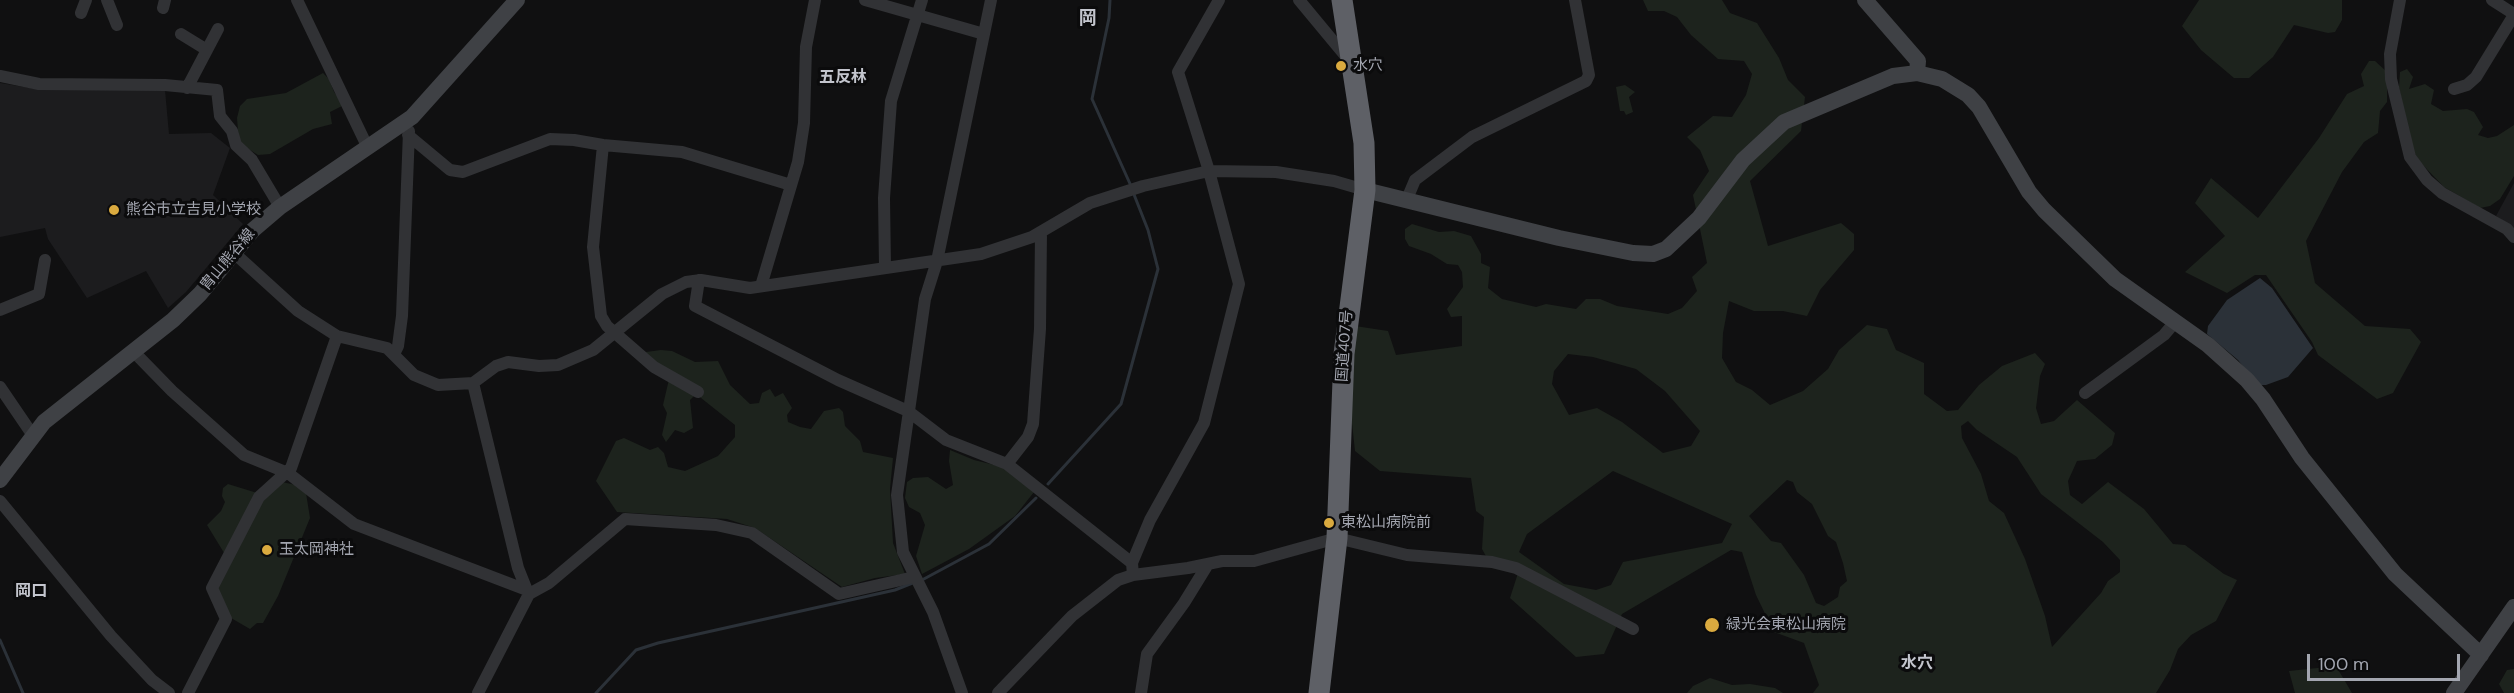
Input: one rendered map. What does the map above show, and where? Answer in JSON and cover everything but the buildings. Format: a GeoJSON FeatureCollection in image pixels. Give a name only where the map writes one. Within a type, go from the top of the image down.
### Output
{"type":"FeatureCollection","features":[{"type":"Feature","properties":{"kind":"highway","name":"国道407号"},"geometry":{"type":"LineString","coordinates":[[1319,693],[1337,538],[1344,354],[1365,190],[1364,143],[1342,0]]}},
{"type":"Feature","properties":{"kind":"street"},"geometry":{"type":"LineString","coordinates":[[81,13],[86,0]]}},
{"type":"Feature","properties":{"kind":"street"},"geometry":{"type":"LineString","coordinates":[[104,0],[117,25]]}},
{"type":"Feature","properties":{"kind":"street"},"geometry":{"type":"LineString","coordinates":[[297,0],[368,148]]}},
{"type":"Feature","properties":{"kind":"street","name":"胄山熊谷線"},"geometry":{"type":"LineString","coordinates":[[2,470],[32,434],[68,402],[189,305],[253,230],[280,207],[412,117],[517,0]]}},
{"type":"Feature","properties":{"kind":"street"},"geometry":{"type":"LineString","coordinates":[[760,286],[798,162],[804,123],[806,47],[815,0]]}},
{"type":"Feature","properties":{"kind":"street"},"geometry":{"type":"LineString","coordinates":[[864,0],[984,34]]}},
{"type":"Feature","properties":{"kind":"street"},"geometry":{"type":"LineString","coordinates":[[885,267],[884,198],[890,112],[922,0]]}},
{"type":"Feature","properties":{"kind":"street"},"geometry":{"type":"LineString","coordinates":[[962,693],[933,612],[903,552],[897,495],[926,299],[937,261],[992,0]]}},
{"type":"Feature","properties":{"kind":"street"},"geometry":{"type":"LineString","coordinates":[[1133,569],[1150,520],[1204,423],[1239,284],[1209,171],[1178,72],[1219,0]]}},
{"type":"Feature","properties":{"kind":"street"},"geometry":{"type":"LineString","coordinates":[[1299,0],[1353,64]]}},
{"type":"Feature","properties":{"kind":"street"},"geometry":{"type":"LineString","coordinates":[[1407,199],[1415,180],[1472,137],[1586,81],[1589,75],[1575,0]]}},
{"type":"Feature","properties":{"kind":"street"},"geometry":{"type":"LineString","coordinates":[[1865,0],[1918,62],[1917,73]]}},
{"type":"Feature","properties":{"kind":"street"},"geometry":{"type":"LineString","coordinates":[[2400,0],[2390,54],[2391,79],[2410,157],[2427,180],[2442,193],[2507,229],[2514,237]]}},
{"type":"Feature","properties":{"kind":"street"},"geometry":{"type":"LineString","coordinates":[[2454,89],[2467,85],[2476,77],[2514,15],[2492,0]]}},
{"type":"Feature","properties":{"kind":"street"},"geometry":{"type":"LineString","coordinates":[[187,88],[218,29]]}},
{"type":"Feature","properties":{"kind":"street"},"geometry":{"type":"LineString","coordinates":[[181,34],[207,50]]}},
{"type":"Feature","properties":{"kind":"street"},"geometry":{"type":"LineString","coordinates":[[234,252],[298,311],[337,336],[387,348],[414,375],[438,385],[473,383],[496,366],[508,362],[539,366],[558,365],[592,350],[674,286],[699,280],[750,288],[989,252],[1041,232],[1090,203],[1143,186],[1209,171],[1276,172],[1334,181],[1559,238],[1633,253],[1653,254],[1671,245],[1699,218],[1743,160],[1779,125],[1877,82],[1893,76],[1917,73],[1942,79],[1968,95],[2044,210],[2115,279],[2208,345],[2247,380],[2263,399],[2302,458],[2395,574],[2481,654]]}},
{"type":"Feature","properties":{"kind":"street"},"geometry":{"type":"LineString","coordinates":[[0,76],[39,84],[217,90],[220,116],[232,131],[236,145],[252,160],[280,207]]}},
{"type":"Feature","properties":{"kind":"street"},"geometry":{"type":"LineString","coordinates":[[394,354],[399,346],[402,316],[408,135],[412,117]]}},
{"type":"Feature","properties":{"kind":"street"},"geometry":{"type":"LineString","coordinates":[[408,135],[450,170],[463,172],[550,139],[689,154],[791,184]]}},
{"type":"Feature","properties":{"kind":"street"},"geometry":{"type":"LineString","coordinates":[[603,145],[593,247],[601,316],[607,326],[654,367],[698,392]]}},
{"type":"Feature","properties":{"kind":"street"},"geometry":{"type":"LineString","coordinates":[[1007,464],[1028,437],[1033,424],[1040,329],[1041,232]]}},
{"type":"Feature","properties":{"kind":"street"},"geometry":{"type":"LineString","coordinates":[[0,310],[39,294],[45,260]]}},
{"type":"Feature","properties":{"kind":"street"},"geometry":{"type":"LineString","coordinates":[[699,280],[695,306],[838,380],[908,411],[946,440],[1007,464],[1133,569]]}},
{"type":"Feature","properties":{"kind":"street"},"geometry":{"type":"LineString","coordinates":[[2085,393],[2164,335],[2175,322]]}},
{"type":"Feature","properties":{"kind":"street"},"geometry":{"type":"LineString","coordinates":[[188,693],[226,619],[212,588],[259,497],[288,473],[337,336]]}},
{"type":"Feature","properties":{"kind":"street"},"geometry":{"type":"LineString","coordinates":[[133,351],[172,391],[244,455],[288,473],[354,524],[527,591],[549,583],[625,519],[716,525],[752,533],[839,594],[914,577]]}},
{"type":"Feature","properties":{"kind":"street"},"geometry":{"type":"LineString","coordinates":[[473,383],[527,591],[478,693]]}},
{"type":"Feature","properties":{"kind":"street"},"geometry":{"type":"LineString","coordinates":[[0,387],[32,434]]}},
{"type":"Feature","properties":{"kind":"street"},"geometry":{"type":"LineString","coordinates":[[0,501],[111,636],[152,680],[169,693]]}},
{"type":"Feature","properties":{"kind":"street"},"geometry":{"type":"LineString","coordinates":[[998,693],[1072,616],[1100,591],[1133,569],[1222,561],[1254,561],[1337,538],[1407,555],[1492,562],[1516,568],[1634,629]]}},
{"type":"Feature","properties":{"kind":"street"},"geometry":{"type":"LineString","coordinates":[[1141,693],[1147,654],[1184,603],[1208,564]]}},
{"type":"Feature","properties":{"kind":"street"},"geometry":{"type":"LineString","coordinates":[[2454,693],[2514,607]]}},
{"type":"Feature","properties":{"kind":"shaded area"},"geometry":{"type":"Polygon","coordinates":[[[1643,0],[1722,0],[1730,13],[1757,23],[1779,58],[1788,80],[1805,97],[1801,131],[1750,181],[1768,246],[1841,223],[1854,234],[1854,250],[1820,290],[1807,316],[1783,311],[1754,311],[1729,301],[1723,333],[1722,358],[1736,382],[1752,390],[1770,405],[1803,391],[1828,369],[1839,350],[1867,325],[1887,329],[1896,350],[1924,363],[1924,394],[1947,411],[1958,410],[1979,385],[2002,366],[2035,353],[2045,364],[2040,376],[2036,408],[2041,424],[2054,421],[2077,400],[2115,433],[2112,445],[2095,459],[2077,461],[2068,481],[2070,495],[2082,504],[2108,482],[2144,509],[2173,544],[2185,545],[2224,574],[2237,580],[2216,621],[2191,635],[2178,649],[2170,670],[2156,693],[1813,693],[1819,685],[1804,643],[1774,632],[1756,595],[1742,552],[1731,550],[1622,614],[1604,654],[1576,657],[1510,598],[1518,573],[1487,558],[1482,549],[1484,517],[1476,511],[1471,478],[1380,471],[1355,451],[1351,414],[1355,326],[1388,331],[1396,355],[1462,346],[1462,316],[1451,317],[1447,309],[1463,287],[1462,272],[1458,265],[1447,264],[1431,254],[1409,246],[1405,239],[1405,229],[1412,224],[1439,232],[1454,231],[1471,236],[1481,254],[1481,263],[1490,267],[1488,288],[1502,299],[1536,307],[1546,304],[1576,309],[1586,299],[1600,299],[1617,306],[1668,314],[1682,308],[1697,291],[1692,277],[1707,263],[1693,195],[1709,171],[1700,150],[1687,137],[1713,116],[1732,117],[1746,95],[1752,74],[1744,61],[1718,59],[1691,35],[1677,17],[1664,11],[1648,11],[1643,0]],[[1568,354],[1554,371],[1552,384],[1569,415],[1597,408],[1622,422],[1663,453],[1691,446],[1700,431],[1665,391],[1636,369],[1593,357],[1568,354]],[[1968,421],[1961,426],[1962,438],[1981,474],[1989,501],[2004,513],[2025,559],[2045,616],[2052,647],[2101,593],[2108,581],[2120,572],[2120,560],[2103,542],[2041,494],[2017,457],[1977,430],[1968,421]],[[1613,471],[1527,534],[1519,552],[1564,584],[1596,590],[1611,585],[1623,562],[1722,543],[1732,524],[1613,471]],[[1787,480],[1749,516],[1771,541],[1781,543],[1804,575],[1816,603],[1824,606],[1838,597],[1840,587],[1847,581],[1836,542],[1828,536],[1812,504],[1797,492],[1793,482],[1787,480]]]}},
{"type":"Feature","properties":{"kind":"shaded area"},"geometry":{"type":"Polygon","coordinates":[[[2199,0],[2342,0],[2342,20],[2335,32],[2328,33],[2294,25],[2273,57],[2249,78],[2234,78],[2201,50],[2182,26],[2199,0]]]}},
{"type":"Feature","properties":{"kind":"shaded area"},"geometry":{"type":"Polygon","coordinates":[[[2369,61],[2375,61],[2387,72],[2387,102],[2380,111],[2378,133],[2364,142],[2342,172],[2306,241],[2315,283],[2365,326],[2410,329],[2421,342],[2393,393],[2377,399],[2318,355],[2312,342],[2266,275],[2255,275],[2227,293],[2185,272],[2225,236],[2195,203],[2211,178],[2258,218],[2319,138],[2347,94],[2364,86],[2361,74],[2369,61]]]}},
{"type":"Feature","properties":{"kind":"shaded area"},"geometry":{"type":"Polygon","coordinates":[[[2407,69],[2413,77],[2409,89],[2425,84],[2434,90],[2431,104],[2443,111],[2467,109],[2474,112],[2483,127],[2478,135],[2488,138],[2497,136],[2514,125],[2514,176],[2500,199],[2490,206],[2480,208],[2444,187],[2419,161],[2411,147],[2399,87],[2400,72],[2407,69]]]}},
{"type":"Feature","properties":{"kind":"shaded area"},"geometry":{"type":"Polygon","coordinates":[[[323,73],[344,105],[330,112],[332,124],[313,129],[270,154],[258,155],[239,143],[237,118],[240,106],[247,99],[286,93],[323,73]]]}},
{"type":"Feature","properties":{"kind":"shaded area","name":"熊谷市立吉見小学校"},"geometry":{"type":"Polygon","coordinates":[[[0,83],[36,89],[165,90],[169,134],[211,133],[230,148],[213,195],[243,224],[186,292],[168,308],[146,271],[87,298],[48,239],[45,228],[0,237],[0,83]]]}},
{"type":"Feature","properties":{"kind":"shaded area"},"geometry":{"type":"Polygon","coordinates":[[[1625,85],[1635,92],[1629,97],[1633,112],[1626,115],[1624,111],[1620,111],[1616,87],[1625,85]]]}},
{"type":"Feature","properties":{"kind":"shaded area"},"geometry":{"type":"Polygon","coordinates":[[[2514,183],[2514,228],[2496,216],[2514,183]]]}},
{"type":"Feature","properties":{"kind":"shaded area"},"geometry":{"type":"Polygon","coordinates":[[[2260,278],[2272,288],[2313,348],[2288,377],[2266,385],[2258,385],[2238,360],[2207,334],[2208,326],[2227,300],[2260,278]]]}},
{"type":"Feature","properties":{"kind":"shaded area"},"geometry":{"type":"Polygon","coordinates":[[[672,351],[695,362],[718,361],[730,385],[750,404],[759,403],[762,393],[770,389],[775,397],[783,393],[792,408],[787,415],[788,422],[800,427],[811,429],[824,411],[839,408],[843,412],[845,426],[860,441],[863,452],[893,458],[890,489],[893,543],[905,574],[875,578],[842,587],[755,528],[727,519],[617,512],[596,481],[616,441],[624,438],[650,450],[658,447],[664,453],[668,467],[685,471],[718,456],[735,437],[735,425],[696,394],[690,400],[693,428],[684,433],[675,430],[666,442],[662,435],[667,413],[663,405],[670,375],[647,356],[646,352],[672,351]]]}},
{"type":"Feature","properties":{"kind":"shaded area"},"geometry":{"type":"Polygon","coordinates":[[[950,450],[974,460],[1007,468],[1034,492],[1015,516],[969,549],[922,574],[916,556],[925,525],[920,513],[909,507],[905,498],[907,482],[913,478],[928,477],[946,489],[953,485],[949,461],[950,450]]]}},
{"type":"Feature","properties":{"kind":"shaded area"},"geometry":{"type":"Polygon","coordinates":[[[282,482],[296,485],[306,493],[310,518],[278,596],[263,623],[257,623],[250,629],[231,618],[217,590],[229,561],[207,525],[221,511],[225,502],[222,496],[223,488],[228,484],[267,496],[282,482]]]}},
{"type":"Feature","properties":{"kind":"shaded area"},"geometry":{"type":"Polygon","coordinates":[[[2336,666],[2352,693],[2295,693],[2289,671],[2336,666]]]}},
{"type":"Feature","properties":{"kind":"shaded area"},"geometry":{"type":"Polygon","coordinates":[[[2514,669],[2514,693],[2504,693],[2499,684],[2507,670],[2514,669]]]}},
{"type":"Feature","properties":{"kind":"shaded area"},"geometry":{"type":"Polygon","coordinates":[[[1710,678],[1732,685],[1750,684],[1775,688],[1783,693],[1687,693],[1693,686],[1710,678]]]}},
{"type":"Feature","properties":{"kind":"waterway"},"geometry":{"type":"LineString","coordinates":[[1110,0],[1109,18],[1092,99],[1131,186]]}},
{"type":"Feature","properties":{"kind":"waterway"},"geometry":{"type":"LineString","coordinates":[[1048,484],[1121,404],[1158,269],[1148,230],[1133,192]]}},
{"type":"Feature","properties":{"kind":"waterway"},"geometry":{"type":"LineString","coordinates":[[922,580],[989,544],[1036,498]]}},
{"type":"Feature","properties":{"kind":"waterway"},"geometry":{"type":"LineString","coordinates":[[596,693],[636,650],[658,643],[895,590],[915,582]]}},
{"type":"Feature","properties":{"kind":"waterway"},"geometry":{"type":"LineString","coordinates":[[0,640],[23,693]]}},
{"type":"Feature","properties":{"kind":"place","name":"水穴"},"geometry":{"type":"Point","coordinates":[1341,66]}},
{"type":"Feature","properties":{"kind":"place","name":"熊谷市立吉見小学校"},"geometry":{"type":"Point","coordinates":[114,210]}},
{"type":"Feature","properties":{"kind":"place","name":"東松山病院前"},"geometry":{"type":"Point","coordinates":[1329,523]}},
{"type":"Feature","properties":{"kind":"place","name":"玉太岡神社"},"geometry":{"type":"Point","coordinates":[267,550]}},
{"type":"Feature","properties":{"kind":"place","name":"緑光会東松山病院"},"geometry":{"type":"Point","coordinates":[1712,625]}},
{"type":"Feature","properties":{"kind":"district","name":"岡"},"geometry":{"type":"Point","coordinates":[1088,19]}},
{"type":"Feature","properties":{"kind":"district","name":"五反林"},"geometry":{"type":"Point","coordinates":[843,78]}},
{"type":"Feature","properties":{"kind":"district","name":"岡口"},"geometry":{"type":"Point","coordinates":[31,592]}},
{"type":"Feature","properties":{"kind":"district","name":"水穴"},"geometry":{"type":"Point","coordinates":[1917,664]}}]}
